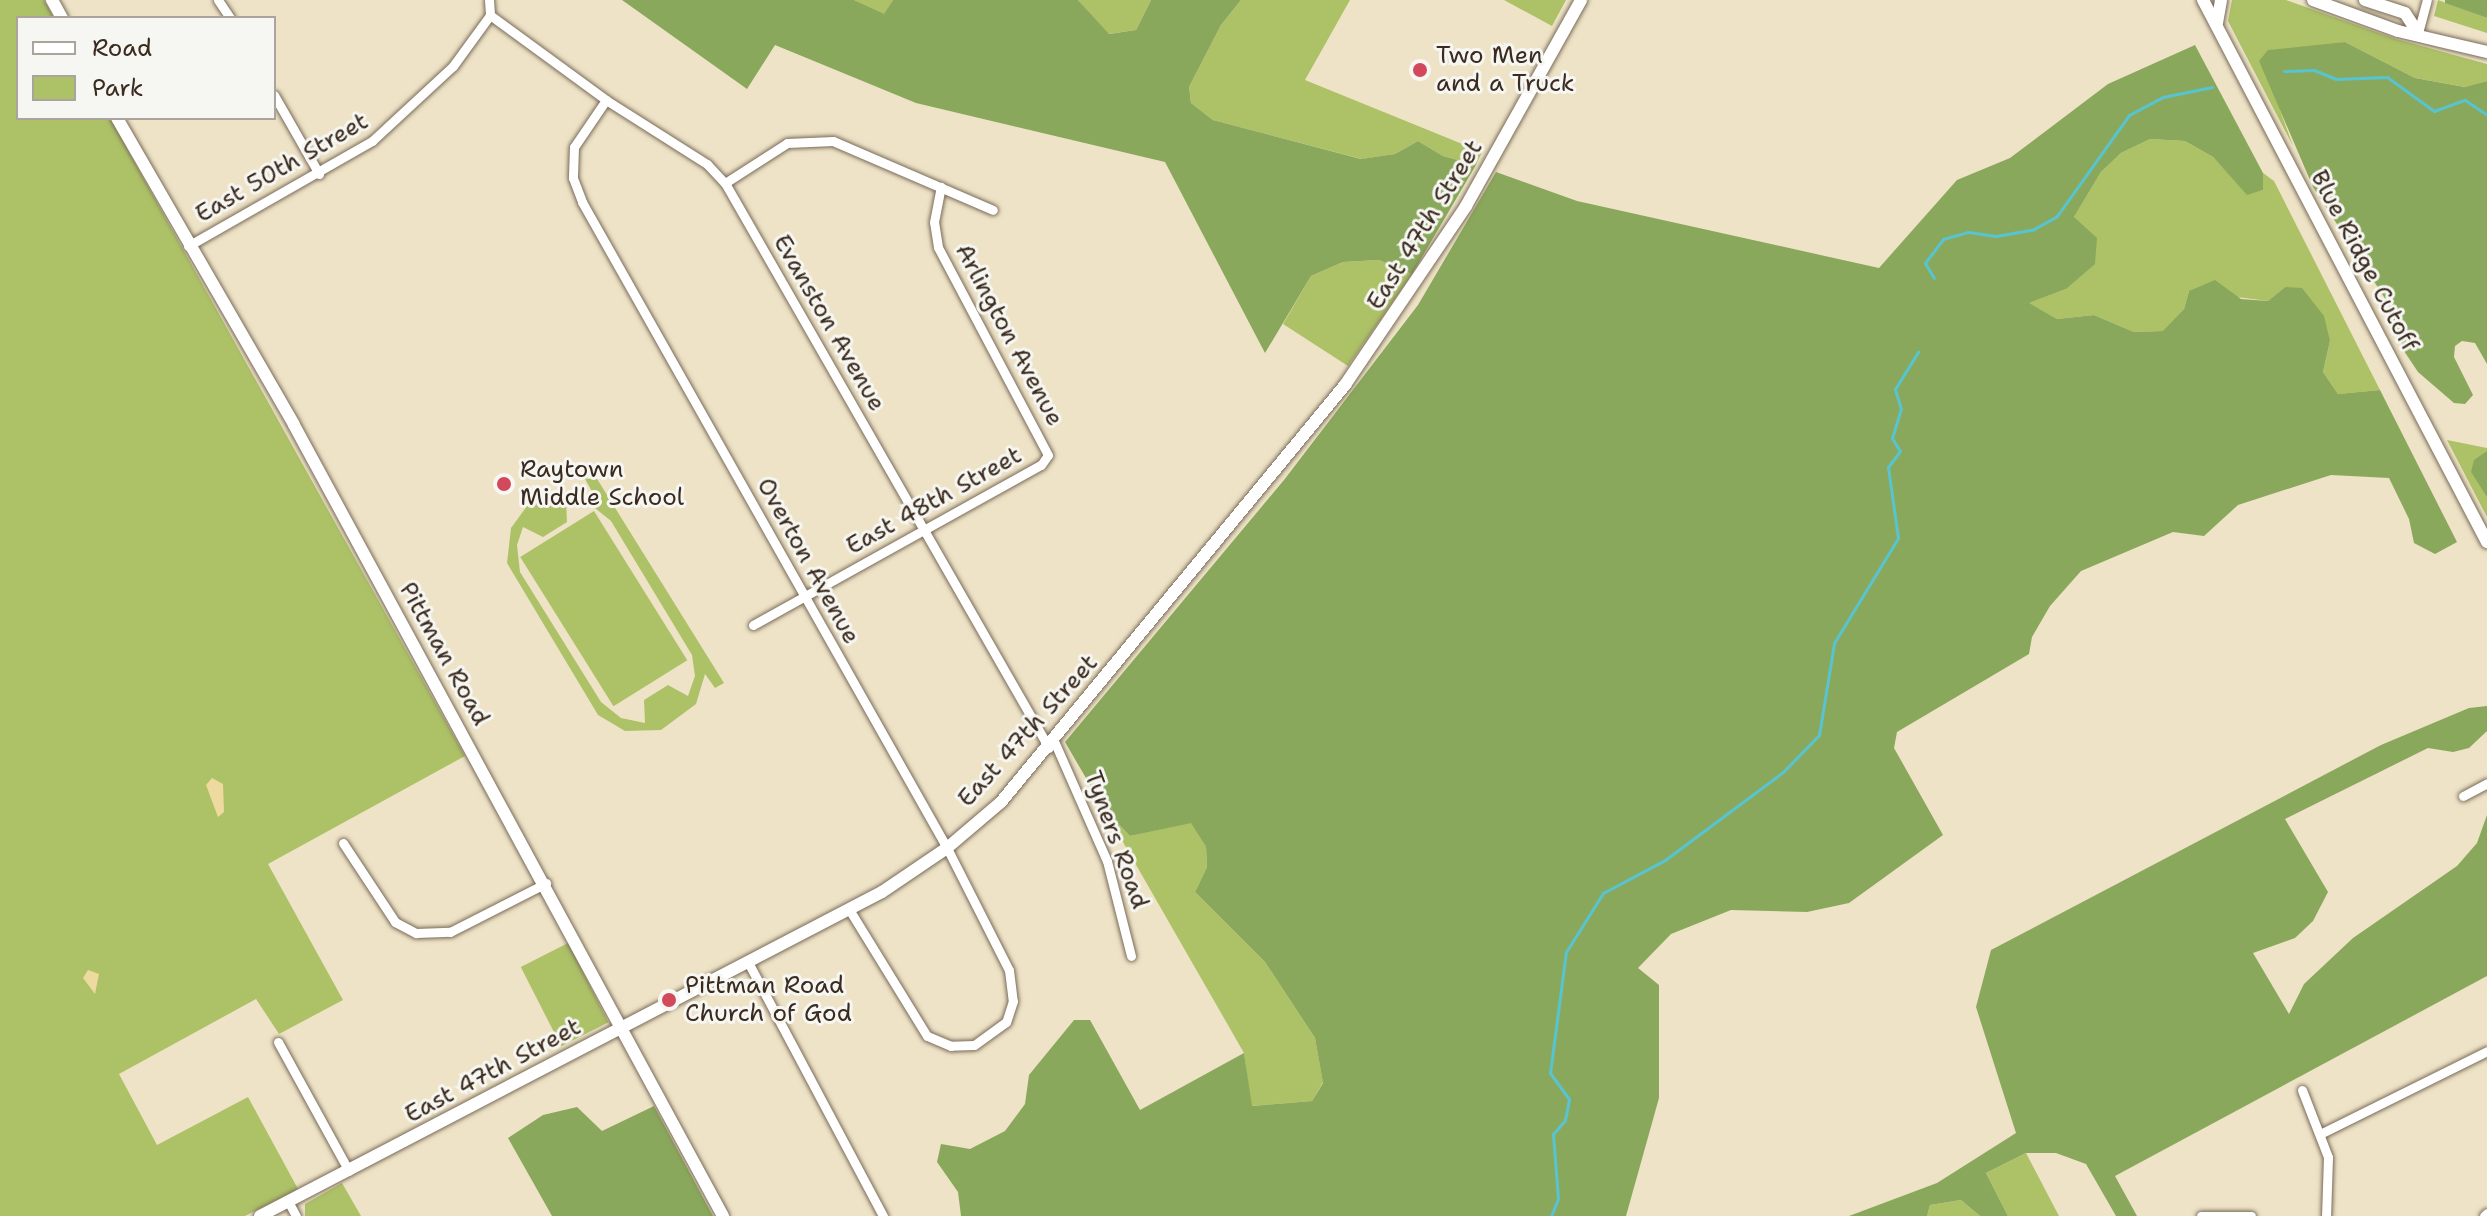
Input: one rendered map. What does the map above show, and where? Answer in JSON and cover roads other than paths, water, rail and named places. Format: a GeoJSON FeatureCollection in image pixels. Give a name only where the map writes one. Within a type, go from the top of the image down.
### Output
{"type":"FeatureCollection","features":[{"type":"Feature","properties":{"kind":"main road","name":"East 47th Street"},"geometry":{"type":"LineString","coordinates":[[260,1216],[849,909],[947,848],[1001,802],[1052,744],[1345,385],[1413,291],[1581,0]]}},
{"type":"Feature","properties":{"kind":"main road","name":"Blue Ridge Cutoff"},"geometry":{"type":"LineString","coordinates":[[2203,0],[2487,542]]}},
{"type":"Feature","properties":{"kind":"main road"},"geometry":{"type":"LineString","coordinates":[[2218,27],[2221,0]]}},
{"type":"Feature","properties":{"kind":"main road"},"geometry":{"type":"LineString","coordinates":[[2313,0],[2398,31],[2418,33],[2487,52]]}},
{"type":"Feature","properties":{"kind":"main road"},"geometry":{"type":"LineString","coordinates":[[2365,0],[2405,13],[2418,33]]}},
{"type":"Feature","properties":{"kind":"main road","name":"Pittman Road"},"geometry":{"type":"LineString","coordinates":[[118,120],[188,246],[294,425],[546,883],[723,1216]]}},
{"type":"Feature","properties":{"kind":"street"},"geometry":{"type":"LineString","coordinates":[[489,0],[490,15]]}},
{"type":"Feature","properties":{"kind":"street"},"geometry":{"type":"LineString","coordinates":[[2418,33],[2427,0]]}},
{"type":"Feature","properties":{"kind":"street","name":"Evanston Avenue"},"geometry":{"type":"LineString","coordinates":[[490,15],[606,100],[707,164],[725,183],[1052,744]]}},
{"type":"Feature","properties":{"kind":"street","name":"East 50th Street"},"geometry":{"type":"LineString","coordinates":[[188,246],[319,174],[414,106],[490,15]]}},
{"type":"Feature","properties":{"kind":"street"},"geometry":{"type":"LineString","coordinates":[[276,99],[319,174]]}},
{"type":"Feature","properties":{"kind":"street","name":"Overton Avenue"},"geometry":{"type":"LineString","coordinates":[[606,100],[574,147],[577,190],[947,848],[1013,983],[1010,1014],[986,1040],[951,1046],[927,1036],[849,909]]}},
{"type":"Feature","properties":{"kind":"street"},"geometry":{"type":"LineString","coordinates":[[725,183],[787,143],[811,140],[851,145],[993,210]]}},
{"type":"Feature","properties":{"kind":"street","name":"Arlington Avenue"},"geometry":{"type":"LineString","coordinates":[[941,187],[934,222],[938,247],[1048,455]]}},
{"type":"Feature","properties":{"kind":"street","name":"East 48th Street"},"geometry":{"type":"LineString","coordinates":[[753,625],[1041,465],[1048,455]]}},
{"type":"Feature","properties":{"kind":"street","name":"Tyners Road"},"geometry":{"type":"LineString","coordinates":[[1052,744],[1107,861],[1131,956]]}},
{"type":"Feature","properties":{"kind":"street"},"geometry":{"type":"LineString","coordinates":[[2463,796],[2487,783]]}},
{"type":"Feature","properties":{"kind":"street"},"geometry":{"type":"LineString","coordinates":[[343,843],[395,922],[416,933],[450,932],[546,883]]}},
{"type":"Feature","properties":{"kind":"street"},"geometry":{"type":"LineString","coordinates":[[748,962],[883,1216]]}},
{"type":"Feature","properties":{"kind":"street"},"geometry":{"type":"LineString","coordinates":[[278,1042],[349,1171]]}},
{"type":"Feature","properties":{"kind":"street"},"geometry":{"type":"LineString","coordinates":[[2322,1133],[2487,1051]]}},
{"type":"Feature","properties":{"kind":"street"},"geometry":{"type":"LineString","coordinates":[[2302,1090],[2322,1133],[2330,1186],[2326,1216]]}},
{"type":"Feature","properties":{"kind":"street"},"geometry":{"type":"LineString","coordinates":[[288,1201],[296,1216]]}},
{"type":"Feature","properties":{"kind":"street"},"geometry":{"type":"LineString","coordinates":[[2201,1216],[2251,1216]]}},
{"type":"Feature","properties":{"kind":"waterway"},"geometry":{"type":"LineString","coordinates":[[2284,71],[2314,70],[2336,79],[2387,77],[2434,111],[2465,100],[2487,115]]}},
{"type":"Feature","properties":{"kind":"waterway"},"geometry":{"type":"LineString","coordinates":[[1934,278],[1925,263],[1943,239],[1968,232],[1996,236],[2034,229],[2057,216],[2129,115],[2163,97],[2212,87]]}},
{"type":"Feature","properties":{"kind":"waterway"},"geometry":{"type":"LineString","coordinates":[[1551,1216],[1558,1199],[1553,1134],[1565,1120],[1569,1099],[1550,1073],[1566,952],[1603,893],[1665,860],[1783,772],[1819,735],[1834,643],[1898,538],[1888,467],[1900,451],[1892,438],[1901,409],[1895,389],[1918,352]]}},
{"type":"Feature","properties":{"kind":"place","name":"Two Men and a Truck"},"geometry":{"type":"Point","coordinates":[1420,70]}},
{"type":"Feature","properties":{"kind":"place","name":"Raytown Middle School"},"geometry":{"type":"Point","coordinates":[504,484]}},
{"type":"Feature","properties":{"kind":"place","name":"Pittman Road Church of God"},"geometry":{"type":"Point","coordinates":[669,1000]}}]}
